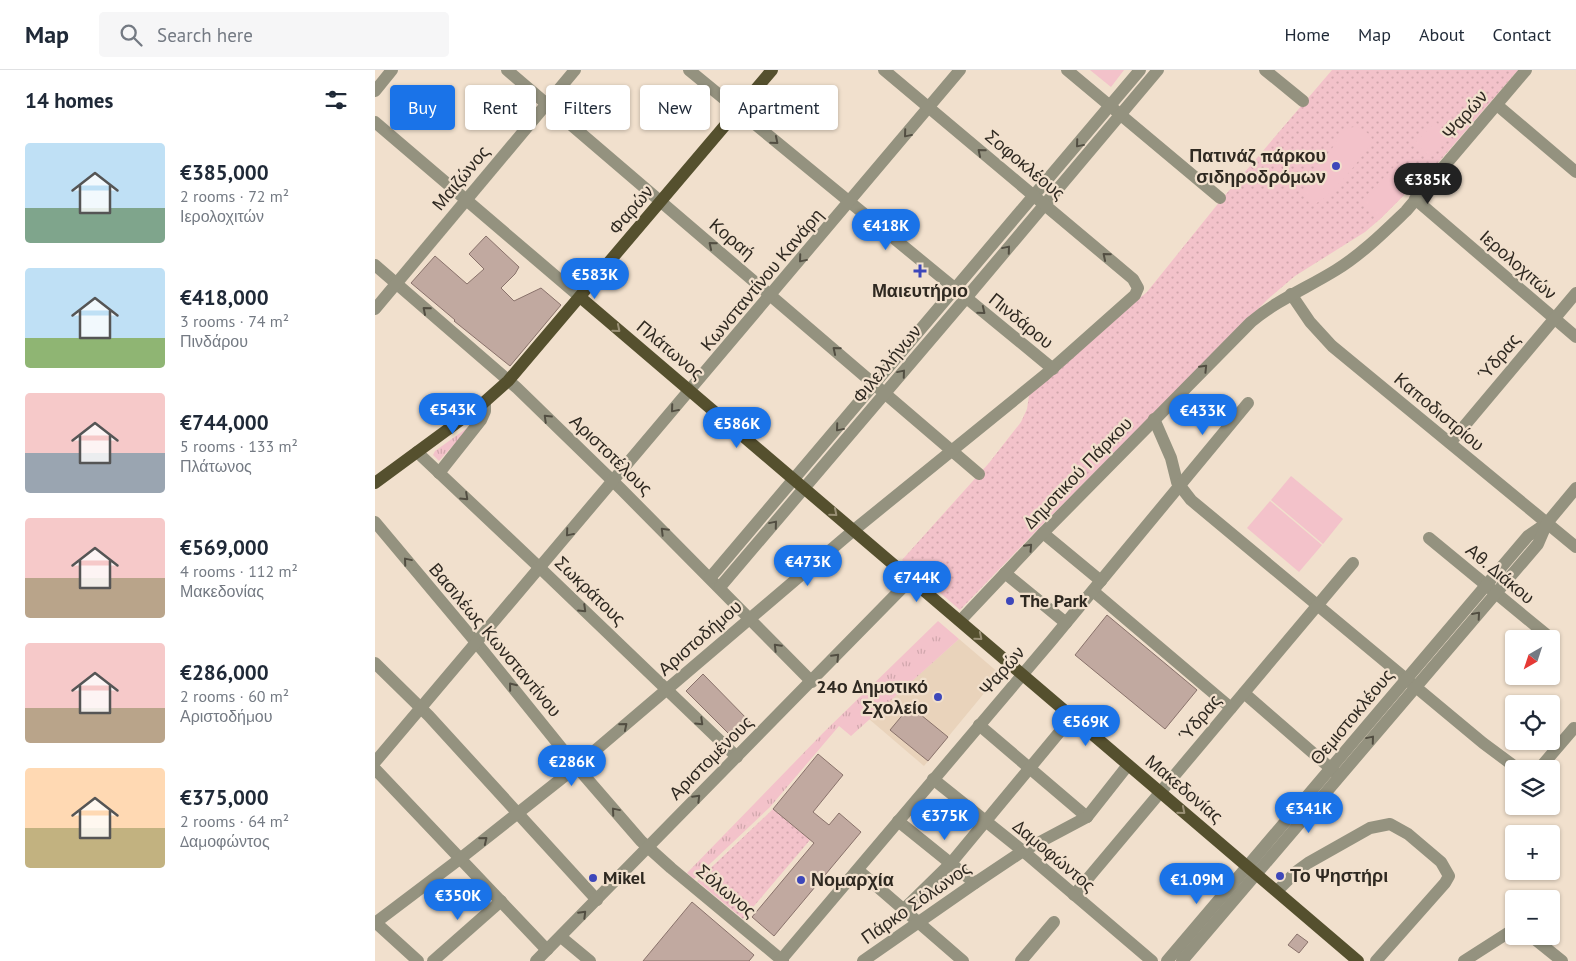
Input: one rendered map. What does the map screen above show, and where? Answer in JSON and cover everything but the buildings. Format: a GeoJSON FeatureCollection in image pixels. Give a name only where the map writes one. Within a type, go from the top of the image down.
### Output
{"type":"FeatureCollection","features":[{"type":"Feature","properties":{"kind":"main road","name":"Φαρών"},"geometry":{"type":"LineString","coordinates":[[759,85],[772,70]]}},
{"type":"Feature","properties":{"kind":"main road","name":"Φαρών"},"geometry":{"type":"LineString","coordinates":[[375,483],[485,402],[509,381],[721,130]]}},
{"type":"Feature","properties":{"kind":"main road","name":"Πλάτωνος"},"geometry":{"type":"LineString","coordinates":[[580,297],[941,605]]}},
{"type":"Feature","properties":{"kind":"main road","name":"Μακεδονίας"},"geometry":{"type":"LineString","coordinates":[[941,605],[1358,961]]}},
{"type":"Feature","properties":{"kind":"street"},"geometry":{"type":"LineString","coordinates":[[375,91],[392,70]]}},
{"type":"Feature","properties":{"kind":"street","name":"Κοραή"},"geometry":{"type":"LineString","coordinates":[[507,70],[546,103]]}},
{"type":"Feature","properties":{"kind":"street","name":"Μαιζώνος"},"geometry":{"type":"LineString","coordinates":[[562,85],[575,70]]}},
{"type":"Feature","properties":{"kind":"street","name":"Πινδάρου"},"geometry":{"type":"LineString","coordinates":[[689,70],[720,95]]}},
{"type":"Feature","properties":{"kind":"street","name":"Σοφοκλέους"},"geometry":{"type":"LineString","coordinates":[[884,70],[1137,284],[1138,291],[1133,297],[1049,372]]}},
{"type":"Feature","properties":{"kind":"street","name":"Κωνσταντίνου Κανάρη"},"geometry":{"type":"LineString","coordinates":[[375,762],[960,70]]}},
{"type":"Feature","properties":{"kind":"street"},"geometry":{"type":"LineString","coordinates":[[1067,70],[1220,198]]}},
{"type":"Feature","properties":{"kind":"street","name":"Φιλελλήνων"},"geometry":{"type":"LineString","coordinates":[[881,388],[956,290],[1140,70]]}},
{"type":"Feature","properties":{"kind":"street","name":"Φιλελλήνων"},"geometry":{"type":"LineString","coordinates":[[710,578],[799,484],[881,388],[966,298],[1158,70]]}},
{"type":"Feature","properties":{"kind":"street"},"geometry":{"type":"LineString","coordinates":[[1265,70],[1303,101]]}},
{"type":"Feature","properties":{"kind":"street","name":"Ψαρών"},"geometry":{"type":"LineString","coordinates":[[1291,294],[1338,268],[1364,250],[1415,199],[1527,70]]}},
{"type":"Feature","properties":{"kind":"street","name":"Μαιζώνος"},"geometry":{"type":"LineString","coordinates":[[375,309],[546,103]]}},
{"type":"Feature","properties":{"kind":"street"},"geometry":{"type":"LineString","coordinates":[[1497,105],[1576,172]]}},
{"type":"Feature","properties":{"kind":"street","name":"Πλάτωνος"},"geometry":{"type":"LineString","coordinates":[[375,122],[580,297]]}},
{"type":"Feature","properties":{"kind":"street","name":"Κοραή"},"geometry":{"type":"LineString","coordinates":[[578,130],[881,388],[979,474]]}},
{"type":"Feature","properties":{"kind":"street","name":"Πινδάρου"},"geometry":{"type":"LineString","coordinates":[[762,130],[966,298],[1049,372]]}},
{"type":"Feature","properties":{"kind":"street","name":"Ιερολοχιτών"},"geometry":{"type":"LineString","coordinates":[[1415,199],[1576,337]]}},
{"type":"Feature","properties":{"kind":"street","name":"Αριστοτέλους"},"geometry":{"type":"LineString","coordinates":[[375,265],[509,381],[720,587],[812,682]]}},
{"type":"Feature","properties":{"kind":"street","name":"Ύδρας"},"geometry":{"type":"LineString","coordinates":[[1450,443],[1576,293]]}},
{"type":"Feature","properties":{"kind":"street","name":"Δημοτικού Πάρκου"},"geometry":{"type":"LineString","coordinates":[[961,622],[1043,533],[1251,322],[1291,294]]}},
{"type":"Feature","properties":{"kind":"street","name":"Καποδιστρίου"},"geometry":{"type":"LineString","coordinates":[[1291,294],[1310,322],[1325,339],[1576,547]]}},
{"type":"Feature","properties":{"kind":"street","name":"Αριστοδήμου"},"geometry":{"type":"LineString","coordinates":[[375,922],[461,858],[576,766],[854,530],[1049,372]]}},
{"type":"Feature","properties":{"kind":"street"},"geometry":{"type":"LineString","coordinates":[[439,472],[481,420],[485,411],[485,402]]}},
{"type":"Feature","properties":{"kind":"street","name":"Ψαρών"},"geometry":{"type":"LineString","coordinates":[[781,960],[1249,403]]}},
{"type":"Feature","properties":{"kind":"street"},"geometry":{"type":"LineString","coordinates":[[1154,420],[1169,453],[1179,486],[1191,500],[1506,760]]}},
{"type":"Feature","properties":{"kind":"street","name":"Σωκράτους"},"geometry":{"type":"LineString","coordinates":[[417,452],[737,757]]}},
{"type":"Feature","properties":{"kind":"street","name":"Φιλελλήνων"},"geometry":{"type":"LineString","coordinates":[[720,587],[799,484]]}},
{"type":"Feature","properties":{"kind":"street","name":"Θεμιστοκλέους"},"geometry":{"type":"LineString","coordinates":[[1182,961],[1252,870],[1491,589],[1528,536],[1547,523],[1576,488]]}},
{"type":"Feature","properties":{"kind":"street","name":"Βασιλέως Κωνσταντίνου"},"geometry":{"type":"LineString","coordinates":[[375,522],[576,766],[647,847]]}},
{"type":"Feature","properties":{"kind":"street"},"geometry":{"type":"LineString","coordinates":[[1043,533],[1097,586],[1231,708]]}},
{"type":"Feature","properties":{"kind":"street","name":"Αθ. Διάκου"},"geometry":{"type":"LineString","coordinates":[[1429,538],[1541,630]]}},
{"type":"Feature","properties":{"kind":"street","name":"Ύδρας"},"geometry":{"type":"LineString","coordinates":[[1074,895],[1353,564]]}},
{"type":"Feature","properties":{"kind":"street"},"geometry":{"type":"LineString","coordinates":[[1005,573],[1066,623]]}},
{"type":"Feature","properties":{"kind":"street","name":"Αριστομένους"},"geometry":{"type":"LineString","coordinates":[[536,961],[812,682],[911,579]]}},
{"type":"Feature","properties":{"kind":"street"},"geometry":{"type":"LineString","coordinates":[[375,664],[421,709],[597,900]]}},
{"type":"Feature","properties":{"kind":"street"},"geometry":{"type":"LineString","coordinates":[[1244,693],[1335,772]]}},
{"type":"Feature","properties":{"kind":"street"},"geometry":{"type":"LineString","coordinates":[[904,909],[951,863],[1072,717]]}},
{"type":"Feature","properties":{"kind":"street"},"geometry":{"type":"LineString","coordinates":[[979,725],[1087,817]]}},
{"type":"Feature","properties":{"kind":"street"},"geometry":{"type":"LineString","coordinates":[[1547,760],[1574,728]]}},
{"type":"Feature","properties":{"kind":"street","name":"Πάρκο Σόλωνος"},"geometry":{"type":"LineString","coordinates":[[863,961],[1023,851],[1087,817],[1128,765]]}},
{"type":"Feature","properties":{"kind":"street"},"geometry":{"type":"LineString","coordinates":[[375,769],[547,950]]}},
{"type":"Feature","properties":{"kind":"street","name":"Δαμοφώντος"},"geometry":{"type":"LineString","coordinates":[[933,779],[1023,851],[1152,961]]}},
{"type":"Feature","properties":{"kind":"street"},"geometry":{"type":"LineString","coordinates":[[898,821],[975,883]]}},
{"type":"Feature","properties":{"kind":"street"},"geometry":{"type":"LineString","coordinates":[[1277,891],[1297,870],[1370,828],[1390,824],[1408,834],[1441,862],[1449,876],[1377,961]]}},
{"type":"Feature","properties":{"kind":"street","name":"Σόλωνος"},"geometry":{"type":"LineString","coordinates":[[647,847],[781,960]]}},
{"type":"Feature","properties":{"kind":"street"},"geometry":{"type":"LineString","coordinates":[[858,870],[963,961]]}},
{"type":"Feature","properties":{"kind":"street","name":"Θεμιστοκλέους"},"geometry":{"type":"LineString","coordinates":[[1167,961],[1252,870]]}},
{"type":"Feature","properties":{"kind":"street"},"geometry":{"type":"LineString","coordinates":[[433,961],[501,901]]}},
{"type":"Feature","properties":{"kind":"street"},"geometry":{"type":"LineString","coordinates":[[375,922],[418,961]]}},
{"type":"Feature","properties":{"kind":"street"},"geometry":{"type":"LineString","coordinates":[[1021,961],[1054,922]]}},
{"type":"Feature","properties":{"kind":"street"},"geometry":{"type":"LineString","coordinates":[[1464,961],[1505,935]]}},
{"type":"Feature","properties":{"kind":"street"},"geometry":{"type":"LineString","coordinates":[[561,937],[590,961]]}},
{"type":"Feature","properties":{"kind":"street"},"geometry":{"type":"LineString","coordinates":[[1540,945],[1553,958]]}},
{"type":"Feature","properties":{"kind":"shaded area","name":"24ο Δημοτικό Σχολείο"},"geometry":{"type":"Polygon","coordinates":[[[959,639],[1000,674],[924,766],[869,719],[959,639]]]}},
{"type":"Feature","properties":{"kind":"green space"},"geometry":{"type":"Polygon","coordinates":[[[1090,70],[1124,70],[1111,87],[1090,70]]]}},
{"type":"Feature","properties":{"kind":"green space"},"geometry":{"type":"Polygon","coordinates":[[[1332,70],[1518,70],[1438,163],[1365,232],[1295,276],[1268,299],[1038,529],[960,610],[902,560],[989,463],[1021,422],[1027,409],[1030,389],[1147,292],[1221,200],[1332,70]]]}},
{"type":"Feature","properties":{"kind":"green space"},"geometry":{"type":"Polygon","coordinates":[[[1436,122],[1450,136],[1430,157],[1415,143],[1436,122]]]}},
{"type":"Feature","properties":{"kind":"green space","name":"Πατινάζ πάρκου σιδηροδρόμων"},"geometry":{"type":"Polygon","coordinates":[[[1348,128],[1361,128],[1373,140],[1368,148],[1355,166],[1330,193],[1315,204],[1306,200],[1303,194],[1305,186],[1315,168],[1333,147],[1342,132],[1348,128]]]}},
{"type":"Feature","properties":{"kind":"green space"},"geometry":{"type":"Polygon","coordinates":[[[1396,165],[1415,184],[1379,220],[1360,202],[1396,165]]]}},
{"type":"Feature","properties":{"kind":"green space"},"geometry":{"type":"Polygon","coordinates":[[[467,428],[439,461],[433,455],[435,451],[467,428]]]}},
{"type":"Feature","properties":{"kind":"green space"},"geometry":{"type":"Polygon","coordinates":[[[1291,476],[1343,519],[1323,544],[1271,500],[1291,476]]]}},
{"type":"Feature","properties":{"kind":"green space"},"geometry":{"type":"Polygon","coordinates":[[[1270,501],[1322,545],[1299,572],[1247,528],[1270,501]]]}},
{"type":"Feature","properties":{"kind":"green space"},"geometry":{"type":"Polygon","coordinates":[[[938,621],[959,639],[851,736],[839,726],[770,807],[694,879],[687,873],[823,733],[938,621]]]}},
{"type":"Feature","properties":{"kind":"green space"},"geometry":{"type":"Polygon","coordinates":[[[773,809],[810,840],[743,919],[697,881],[773,809]]]}},
{"type":"Feature","properties":{"kind":"place","name":"Πατινάζ πάρκου σιδηροδρόμων"},"geometry":{"type":"Point","coordinates":[1336,166]}},
{"type":"Feature","properties":{"kind":"place","name":"Μαιευτήριο"},"geometry":{"type":"Point","coordinates":[920,271]}},
{"type":"Feature","properties":{"kind":"place","name":"The Park"},"geometry":{"type":"Point","coordinates":[1010,601]}},
{"type":"Feature","properties":{"kind":"place","name":"24ο Δημοτικό Σχολείο"},"geometry":{"type":"Point","coordinates":[938,697]}},
{"type":"Feature","properties":{"kind":"place","name":"Το Ψηστήρι"},"geometry":{"type":"Point","coordinates":[1280,876]}},
{"type":"Feature","properties":{"kind":"place","name":"Mikel"},"geometry":{"type":"Point","coordinates":[593,878]}},
{"type":"Feature","properties":{"kind":"place","name":"Νομαρχία"},"geometry":{"type":"Point","coordinates":[801,880]}}]}
